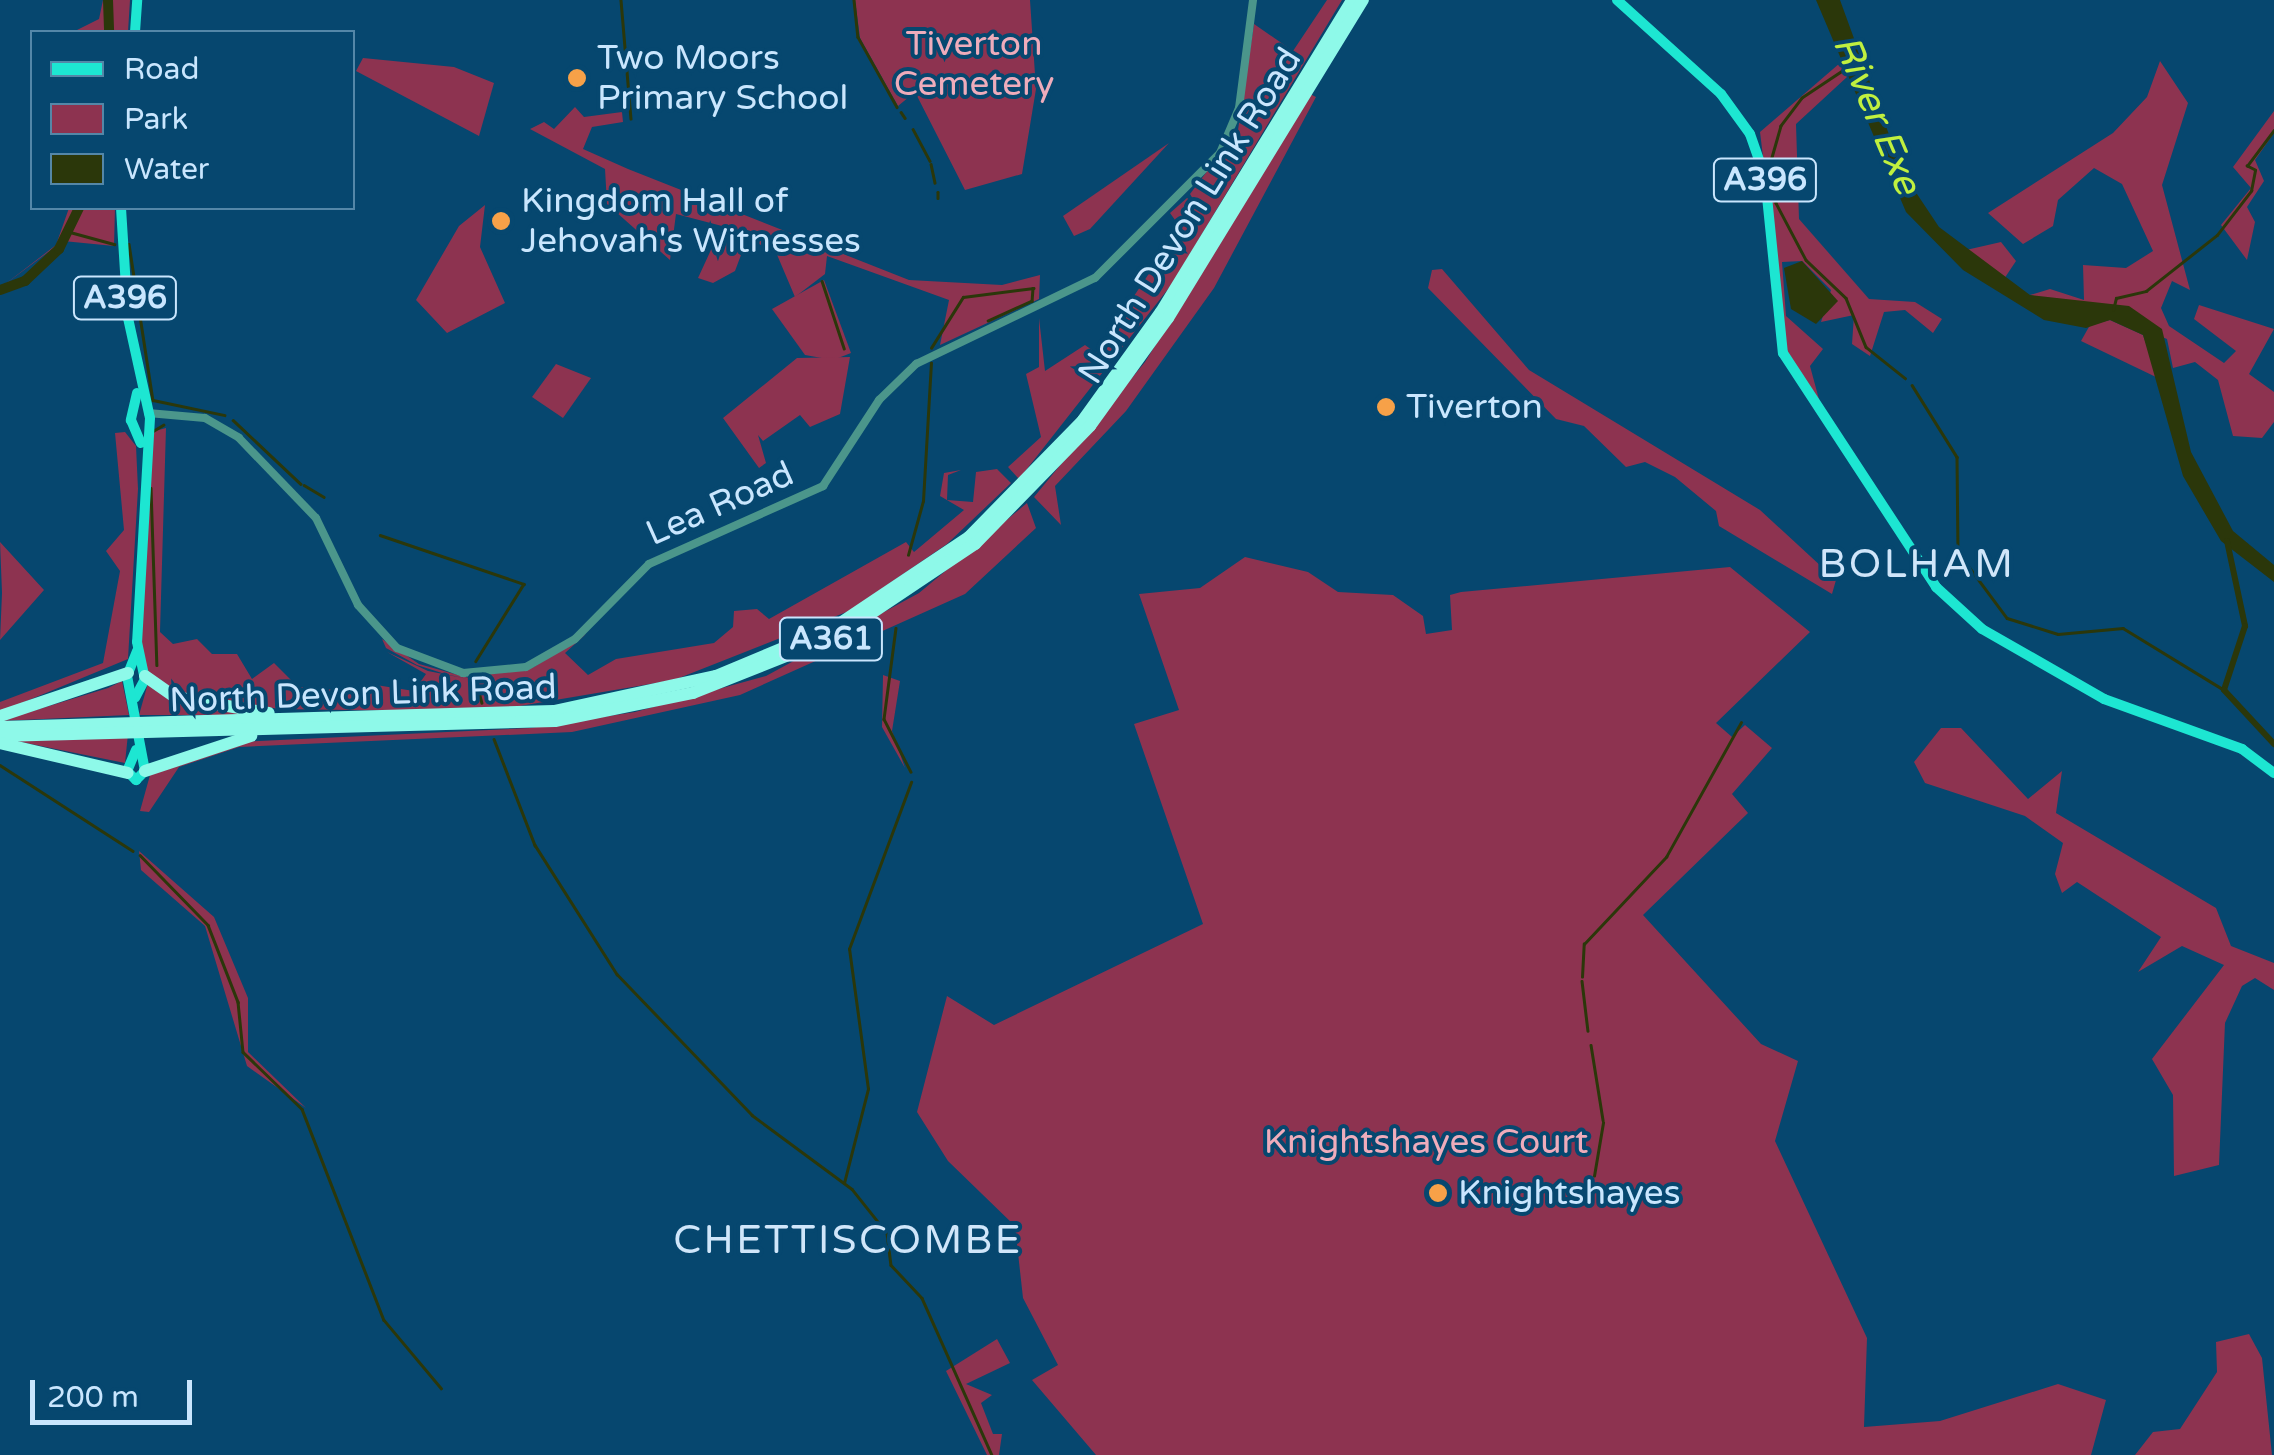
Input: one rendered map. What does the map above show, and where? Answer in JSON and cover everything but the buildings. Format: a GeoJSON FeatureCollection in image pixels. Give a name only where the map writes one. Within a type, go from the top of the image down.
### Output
{"type":"FeatureCollection","features":[{"type":"Feature","properties":{"kind":"highway","name":"North Devon Link Road"},"geometry":{"type":"LineString","coordinates":[[0,727],[527,714],[666,691],[790,648],[917,576],[1009,502],[1100,398],[1352,0]]}},
{"type":"Feature","properties":{"kind":"highway","name":"North Devon Link Road"},"geometry":{"type":"LineString","coordinates":[[0,736],[528,724],[653,704],[793,657],[922,584],[1015,509],[1108,404],[1363,0]]}},
{"type":"Feature","properties":{"kind":"highway"},"geometry":{"type":"LineString","coordinates":[[0,716],[136,676],[188,700],[336,720]]}},
{"type":"Feature","properties":{"kind":"highway"},"geometry":{"type":"LineString","coordinates":[[145,771],[204,745],[292,729]]}},
{"type":"Feature","properties":{"kind":"highway"},"geometry":{"type":"LineString","coordinates":[[0,744],[128,774]]}},
{"type":"Feature","properties":{"kind":"main road"},"geometry":{"type":"LineString","coordinates":[[135,30],[136,0]]}},
{"type":"Feature","properties":{"kind":"main road","name":"A396"},"geometry":{"type":"LineString","coordinates":[[1617,0],[1726,99],[1755,144],[1773,320],[1799,383],[1929,579],[1971,621],[2139,717],[2242,748],[2274,772]]}},
{"type":"Feature","properties":{"kind":"main road","name":"A396"},"geometry":{"type":"LineString","coordinates":[[121,210],[144,419],[136,747],[128,774]]}},
{"type":"Feature","properties":{"kind":"main road","name":"A396"},"geometry":{"type":"LineString","coordinates":[[136,747],[145,771]]}},
{"type":"Feature","properties":{"kind":"main road"},"geometry":{"type":"LineString","coordinates":[[128,774],[136,780],[145,771]]}},
{"type":"Feature","properties":{"kind":"street","name":"Lea Road"},"geometry":{"type":"LineString","coordinates":[[144,419],[205,418],[239,438],[316,518],[358,605],[396,648],[463,673],[526,666],[575,639],[649,564],[814,493],[879,400],[916,364],[1095,278],[1220,153],[1240,99],[1253,0]]}},
{"type":"Feature","properties":{"kind":"green space"},"geometry":{"type":"Polygon","coordinates":[[[103,0],[130,0],[128,30],[77,30],[99,19],[103,0]]]}},
{"type":"Feature","properties":{"kind":"green space","name":"Tiverton Cemetery"},"geometry":{"type":"Polygon","coordinates":[[[855,0],[1030,0],[1036,89],[1022,174],[965,190],[915,92],[898,106],[860,38],[855,0]]]}},
{"type":"Feature","properties":{"kind":"green space"},"geometry":{"type":"Polygon","coordinates":[[[1327,0],[1342,0],[1172,284],[1019,479],[1008,467],[1041,437],[1026,374],[1039,367],[1039,318],[1045,371],[1085,345],[1096,353],[1180,227],[1170,213],[1187,198],[1196,204],[1190,194],[1238,130],[1254,24],[1293,51],[1327,0]]]}},
{"type":"Feature","properties":{"kind":"green space"},"geometry":{"type":"Polygon","coordinates":[[[363,58],[454,67],[494,83],[479,136],[356,71],[363,58]]]}},
{"type":"Feature","properties":{"kind":"green space"},"geometry":{"type":"Polygon","coordinates":[[[2160,61],[2188,103],[2162,185],[2190,290],[2172,281],[2161,308],[2169,326],[2224,363],[2236,351],[2194,319],[2199,305],[2274,329],[2249,374],[2274,392],[2274,422],[2262,438],[2233,436],[2218,380],[2195,362],[2173,368],[2167,339],[2096,309],[2030,295],[2050,289],[2084,300],[2083,265],[2126,268],[2153,251],[2122,184],[2094,168],[2058,200],[2053,226],[2023,244],[1988,213],[2113,133],[2147,97],[2160,61]]]}},
{"type":"Feature","properties":{"kind":"green space"},"geometry":{"type":"Polygon","coordinates":[[[1840,63],[1847,77],[1796,124],[1799,219],[1869,299],[1915,302],[1942,319],[1933,333],[1905,310],[1884,312],[1870,356],[1852,344],[1854,315],[1821,322],[1831,290],[1802,261],[1782,262],[1786,316],[1823,349],[1810,366],[1820,403],[1787,354],[1760,132],[1840,63]]]}},
{"type":"Feature","properties":{"kind":"green space"},"geometry":{"type":"Polygon","coordinates":[[[1310,94],[1316,97],[1214,288],[1126,411],[1055,486],[1061,525],[1034,497],[1145,362],[1310,94]]]}},
{"type":"Feature","properties":{"kind":"green space"},"geometry":{"type":"Polygon","coordinates":[[[575,107],[584,117],[622,112],[623,122],[592,127],[583,149],[628,169],[909,280],[1002,285],[1040,275],[1039,299],[940,345],[949,300],[827,256],[825,274],[795,297],[775,250],[748,240],[750,231],[735,271],[713,283],[698,278],[722,226],[676,214],[670,260],[607,204],[605,169],[530,129],[544,122],[554,129],[575,107]]]}},
{"type":"Feature","properties":{"kind":"green space"},"geometry":{"type":"Polygon","coordinates":[[[2274,111],[2274,133],[2255,160],[2264,181],[2247,207],[2255,222],[2247,260],[2221,225],[2251,188],[2233,167],[2274,111]]]}},
{"type":"Feature","properties":{"kind":"green space"},"geometry":{"type":"Polygon","coordinates":[[[1169,143],[1090,229],[1074,236],[1063,216],[1169,143]]]}},
{"type":"Feature","properties":{"kind":"green space"},"geometry":{"type":"Polygon","coordinates":[[[485,205],[480,247],[505,303],[447,333],[416,300],[459,226],[485,205]]]}},
{"type":"Feature","properties":{"kind":"green space"},"geometry":{"type":"Polygon","coordinates":[[[68,210],[115,210],[114,246],[63,241],[0,288],[56,245],[68,210]]]}},
{"type":"Feature","properties":{"kind":"green space"},"geometry":{"type":"Polygon","coordinates":[[[2001,242],[2016,261],[2004,279],[1966,250],[2001,242]]]}},
{"type":"Feature","properties":{"kind":"green space"},"geometry":{"type":"Polygon","coordinates":[[[1442,269],[1529,370],[1760,510],[1836,580],[1832,594],[1719,526],[1716,511],[1675,477],[1645,462],[1626,467],[1584,426],[1556,419],[1428,288],[1432,270],[1442,269]]]}},
{"type":"Feature","properties":{"kind":"green space"},"geometry":{"type":"Polygon","coordinates":[[[824,280],[851,353],[833,360],[805,355],[772,309],[824,280]]]}},
{"type":"Feature","properties":{"kind":"green space"},"geometry":{"type":"Polygon","coordinates":[[[2110,320],[2143,335],[2158,378],[2081,341],[2090,325],[2110,320]]]}},
{"type":"Feature","properties":{"kind":"green space"},"geometry":{"type":"Polygon","coordinates":[[[850,357],[840,414],[810,427],[800,415],[763,441],[758,435],[766,463],[759,468],[723,418],[797,358],[850,357]]]}},
{"type":"Feature","properties":{"kind":"green space"},"geometry":{"type":"Polygon","coordinates":[[[556,364],[591,378],[563,418],[532,397],[556,364]]]}},
{"type":"Feature","properties":{"kind":"green space"},"geometry":{"type":"Polygon","coordinates":[[[166,428],[160,632],[173,644],[197,639],[212,654],[237,654],[252,679],[274,663],[298,687],[375,693],[376,685],[414,691],[426,674],[387,652],[428,671],[468,679],[417,665],[386,648],[382,639],[419,664],[469,678],[534,667],[586,634],[565,653],[588,675],[616,659],[714,643],[733,627],[734,611],[757,609],[769,619],[906,542],[914,552],[964,510],[940,496],[944,473],[961,470],[948,475],[947,500],[973,502],[976,472],[997,469],[1011,483],[947,544],[849,611],[674,680],[485,712],[279,709],[174,691],[148,673],[141,653],[151,432],[166,428]]]}},
{"type":"Feature","properties":{"kind":"green space"},"geometry":{"type":"Polygon","coordinates":[[[125,432],[136,446],[138,489],[128,659],[0,712],[0,702],[103,663],[120,571],[106,551],[124,530],[115,433],[125,432]]]}},
{"type":"Feature","properties":{"kind":"green space"},"geometry":{"type":"Polygon","coordinates":[[[1027,503],[1036,528],[965,594],[740,695],[572,732],[239,747],[179,767],[149,812],[140,811],[150,775],[237,742],[530,728],[635,712],[766,676],[919,593],[1027,503]]]}},
{"type":"Feature","properties":{"kind":"green space"},"geometry":{"type":"Polygon","coordinates":[[[0,542],[44,590],[0,640],[2,593],[0,542]]]}},
{"type":"Feature","properties":{"kind":"green space","name":"Knightshayes Court"},"geometry":{"type":"Polygon","coordinates":[[[1245,557],[1308,572],[1338,592],[1393,595],[1423,616],[1426,634],[1452,630],[1450,595],[1461,592],[1730,567],[1810,632],[1716,723],[1732,737],[1745,725],[1772,748],[1732,794],[1748,813],[1643,915],[1761,1044],[1798,1061],[1775,1141],[1867,1338],[1864,1427],[1940,1421],[2058,1384],[2106,1400],[2091,1455],[1096,1455],[1032,1380],[1058,1365],[1023,1298],[1015,1226],[948,1161],[917,1112],[947,996],[994,1025],[1203,924],[1134,724],[1179,710],[1139,594],[1200,588],[1245,557]]]}},
{"type":"Feature","properties":{"kind":"green space"},"geometry":{"type":"Polygon","coordinates":[[[883,675],[900,681],[892,731],[905,768],[882,727],[883,675]]]}},
{"type":"Feature","properties":{"kind":"green space"},"geometry":{"type":"Polygon","coordinates":[[[122,681],[129,715],[0,721],[108,688],[122,681]]]}},
{"type":"Feature","properties":{"kind":"green space"},"geometry":{"type":"Polygon","coordinates":[[[148,683],[266,715],[139,715],[148,683]]]}},
{"type":"Feature","properties":{"kind":"green space"},"geometry":{"type":"Polygon","coordinates":[[[1941,728],[1961,728],[2028,799],[2062,771],[2056,813],[2216,908],[2231,946],[2274,963],[2274,990],[2255,978],[2242,986],[2225,1023],[2219,1165],[2174,1176],[2173,1095],[2152,1059],[2224,965],[2182,946],[2138,972],[2161,937],[2077,882],[2062,893],[2055,874],[2063,843],[2025,816],[1925,783],[1914,762],[1941,728]]]}},
{"type":"Feature","properties":{"kind":"green space"},"geometry":{"type":"Polygon","coordinates":[[[128,734],[125,763],[11,740],[128,734]]]}},
{"type":"Feature","properties":{"kind":"green space"},"geometry":{"type":"Polygon","coordinates":[[[139,851],[214,917],[248,998],[248,1052],[306,1108],[247,1066],[205,926],[141,870],[139,851]]]}},
{"type":"Feature","properties":{"kind":"green space"},"geometry":{"type":"Polygon","coordinates":[[[2249,1334],[2262,1358],[2272,1455],[2135,1455],[2153,1432],[2180,1429],[2217,1372],[2216,1342],[2249,1334]]]}},
{"type":"Feature","properties":{"kind":"green space"},"geometry":{"type":"Polygon","coordinates":[[[997,1339],[1010,1363],[966,1384],[992,1395],[981,1403],[993,1434],[1002,1434],[999,1455],[987,1455],[946,1371],[997,1339]]]}},
{"type":"Feature","properties":{"kind":"water","name":"River Exe"},"geometry":{"type":"Polygon","coordinates":[[[1816,0],[1840,0],[1903,173],[1939,227],[2030,295],[2129,306],[2162,329],[2191,452],[2233,531],[2274,565],[2274,582],[2221,541],[2183,476],[2143,335],[2110,320],[2086,328],[2044,320],[1963,270],[1906,212],[1816,0]]]}},
{"type":"Feature","properties":{"kind":"water"},"geometry":{"type":"Polygon","coordinates":[[[1802,261],[1838,301],[1816,324],[1791,309],[1784,268],[1802,261]]]}},
{"type":"Feature","properties":{"kind":"waterway"},"geometry":{"type":"LineString","coordinates":[[108,0],[109,30]]}},
{"type":"Feature","properties":{"kind":"waterway"},"geometry":{"type":"LineString","coordinates":[[621,0],[631,119]]}},
{"type":"Feature","properties":{"kind":"waterway"},"geometry":{"type":"LineString","coordinates":[[854,0],[858,37],[897,107]]}},
{"type":"Feature","properties":{"kind":"waterway","name":"River Exe"},"geometry":{"type":"LineString","coordinates":[[1844,70],[1802,98],[1781,126],[1771,161],[1776,203],[1806,260],[1846,298],[1866,347],[1905,378]]}},
{"type":"Feature","properties":{"kind":"waterway"},"geometry":{"type":"LineString","coordinates":[[901,112],[905,118]]}},
{"type":"Feature","properties":{"kind":"waterway"},"geometry":{"type":"LineString","coordinates":[[913,129],[930,161]]}},
{"type":"Feature","properties":{"kind":"waterway"},"geometry":{"type":"LineString","coordinates":[[2113,310],[2116,298],[2146,291],[2217,235],[2251,191],[2255,170],[2247,166],[2274,130]]}},
{"type":"Feature","properties":{"kind":"waterway"},"geometry":{"type":"LineString","coordinates":[[931,164],[935,183]]}},
{"type":"Feature","properties":{"kind":"waterway"},"geometry":{"type":"LineString","coordinates":[[938,192],[938,198]]}},
{"type":"Feature","properties":{"kind":"waterway"},"geometry":{"type":"LineString","coordinates":[[0,290],[25,281],[59,249],[78,210]]}},
{"type":"Feature","properties":{"kind":"waterway"},"geometry":{"type":"LineString","coordinates":[[70,232],[114,244]]}},
{"type":"Feature","properties":{"kind":"waterway"},"geometry":{"type":"LineString","coordinates":[[129,244],[153,400],[224,415]]}},
{"type":"Feature","properties":{"kind":"waterway"},"geometry":{"type":"LineString","coordinates":[[822,281],[844,348]]}},
{"type":"Feature","properties":{"kind":"waterway"},"geometry":{"type":"LineString","coordinates":[[931,348],[963,297],[1033,288],[1032,301],[988,321]]}},
{"type":"Feature","properties":{"kind":"waterway"},"geometry":{"type":"LineString","coordinates":[[908,555],[923,501],[931,363]]}},
{"type":"Feature","properties":{"kind":"waterway"},"geometry":{"type":"LineString","coordinates":[[1912,385],[1957,457],[1958,552],[2007,618],[2058,634],[2123,628],[2224,690]]}},
{"type":"Feature","properties":{"kind":"waterway"},"geometry":{"type":"LineString","coordinates":[[233,420],[301,484]]}},
{"type":"Feature","properties":{"kind":"waterway"},"geometry":{"type":"LineString","coordinates":[[153,431],[163,425]]}},
{"type":"Feature","properties":{"kind":"waterway"},"geometry":{"type":"LineString","coordinates":[[304,485],[324,497]]}},
{"type":"Feature","properties":{"kind":"waterway"},"geometry":{"type":"LineString","coordinates":[[151,488],[157,665]]}},
{"type":"Feature","properties":{"kind":"waterway"},"geometry":{"type":"LineString","coordinates":[[380,535],[524,584],[476,661]]}},
{"type":"Feature","properties":{"kind":"waterway"},"geometry":{"type":"LineString","coordinates":[[2227,541],[2245,626],[2224,690],[2274,744]]}},
{"type":"Feature","properties":{"kind":"waterway"},"geometry":{"type":"LineString","coordinates":[[896,628],[884,719],[911,772]]}},
{"type":"Feature","properties":{"kind":"waterway"},"geometry":{"type":"LineString","coordinates":[[479,692],[482,703]]}},
{"type":"Feature","properties":{"kind":"waterway"},"geometry":{"type":"LineString","coordinates":[[1582,977],[1584,944],[1666,857],[1741,722]]}},
{"type":"Feature","properties":{"kind":"waterway"},"geometry":{"type":"LineString","coordinates":[[494,739],[535,845],[617,974],[752,1115],[852,1189],[887,1233],[891,1265],[922,1298],[992,1455]]}},
{"type":"Feature","properties":{"kind":"waterway"},"geometry":{"type":"LineString","coordinates":[[0,765],[133,851]]}},
{"type":"Feature","properties":{"kind":"waterway"},"geometry":{"type":"LineString","coordinates":[[844,1183],[868,1089],[849,949],[911,782]]}},
{"type":"Feature","properties":{"kind":"waterway"},"geometry":{"type":"LineString","coordinates":[[140,855],[208,925],[238,1002],[243,1052],[302,1109],[384,1320],[441,1388]]}},
{"type":"Feature","properties":{"kind":"waterway"},"geometry":{"type":"LineString","coordinates":[[1582,981],[1588,1031]]}},
{"type":"Feature","properties":{"kind":"waterway"},"geometry":{"type":"LineString","coordinates":[[1591,1045],[1603,1120]]}},
{"type":"Feature","properties":{"kind":"waterway"},"geometry":{"type":"LineString","coordinates":[[1594,1176],[1603,1123]]}},
{"type":"Feature","properties":{"kind":"place","name":"Two Moors Primary School"},"geometry":{"type":"Point","coordinates":[577,78]}},
{"type":"Feature","properties":{"kind":"place","name":"Kingdom Hall of Jehovah's Witnesses"},"geometry":{"type":"Point","coordinates":[501,221]}},
{"type":"Feature","properties":{"kind":"place","name":"Tiverton"},"geometry":{"type":"Point","coordinates":[1386,407]}},
{"type":"Feature","properties":{"kind":"place","name":"Knightshayes"},"geometry":{"type":"Point","coordinates":[1438,1193]}},
{"type":"Feature","properties":{"kind":"district","name":"BOLHAM"},"geometry":{"type":"Point","coordinates":[1917,564]}},
{"type":"Feature","properties":{"kind":"district","name":"CHETTISCOMBE"},"geometry":{"type":"Point","coordinates":[848,1240]}}]}
